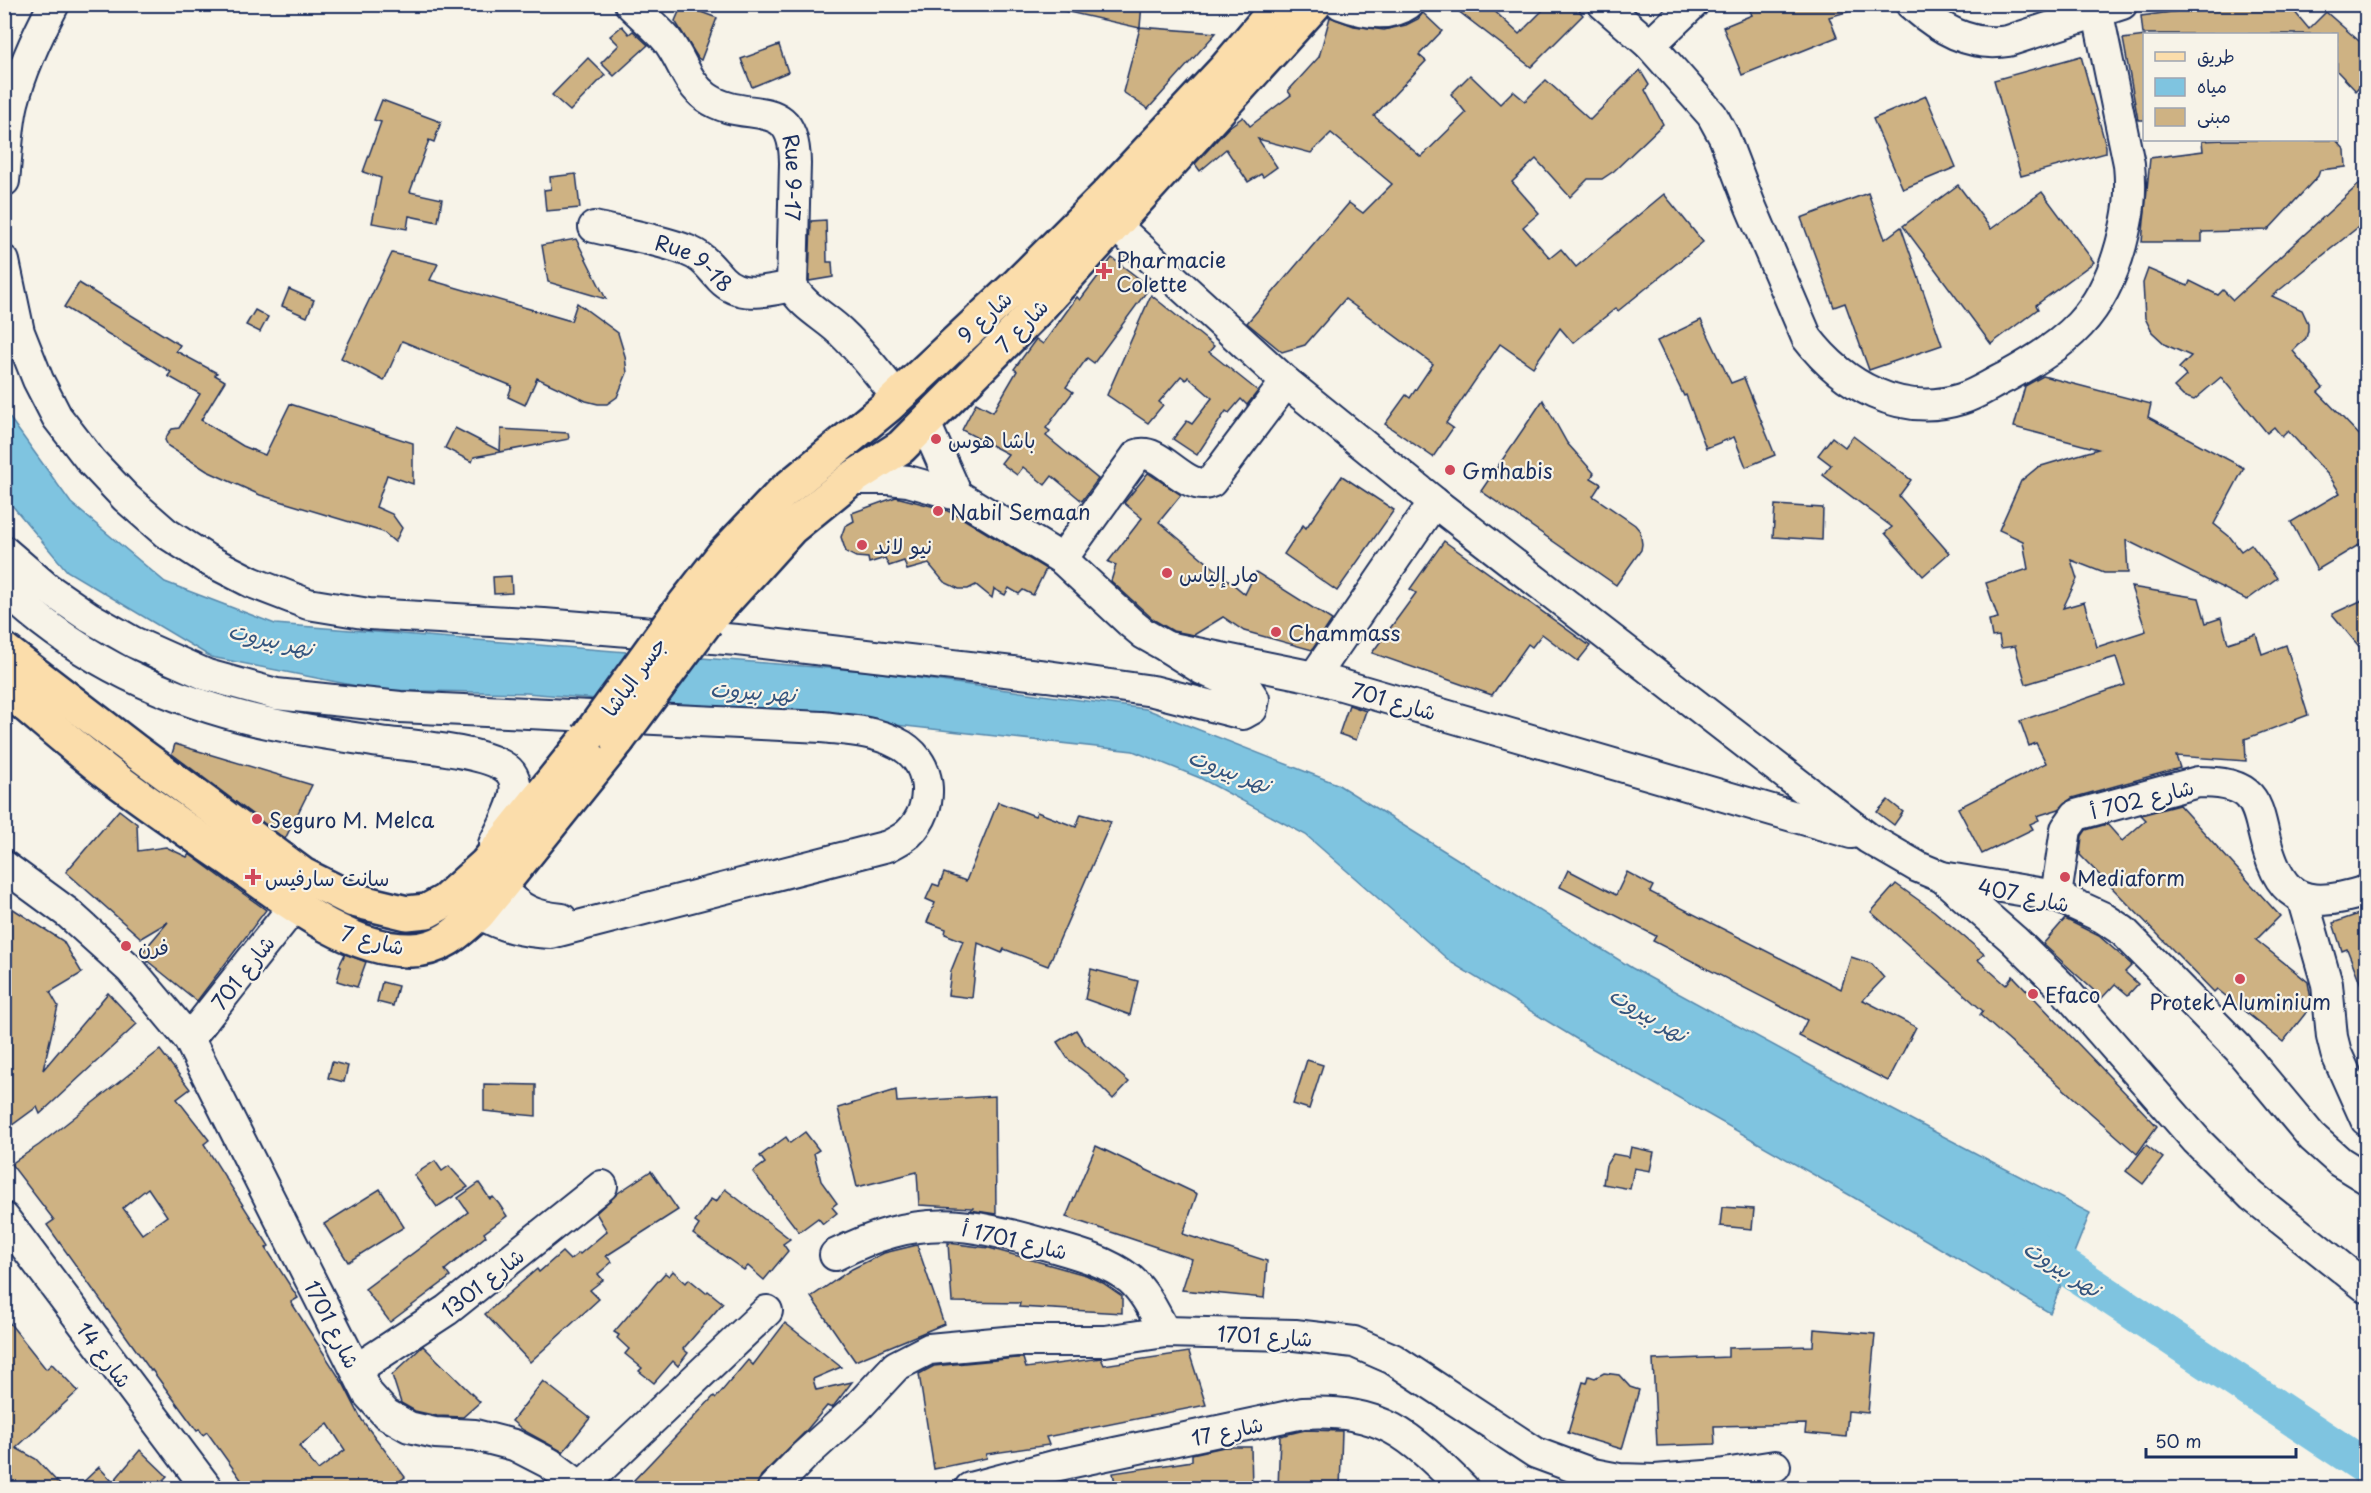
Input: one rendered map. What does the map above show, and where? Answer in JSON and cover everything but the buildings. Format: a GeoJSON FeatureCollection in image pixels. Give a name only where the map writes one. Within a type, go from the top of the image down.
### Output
{"type":"FeatureCollection","features":[{"type":"Feature","properties":{"kind":"main road","name":"شارع 9"},"geometry":{"type":"LineString","coordinates":[[692,618],[723,555],[782,493],[897,397],[1019,283],[1106,196],[1226,68],[1280,4]]}},
{"type":"Feature","properties":{"kind":"main road","name":"شارع 7"},"geometry":{"type":"LineString","coordinates":[[692,618],[754,567],[791,528],[851,479],[901,447],[1035,312],[1315,4]]}},
{"type":"Feature","properties":{"kind":"main road"},"geometry":{"type":"LineString","coordinates":[[901,447],[896,444],[894,435],[896,428],[996,326],[1019,283]]}},
{"type":"Feature","properties":{"kind":"main road","name":"جسر الباشا"},"geometry":{"type":"LineString","coordinates":[[603,739],[692,618]]}},
{"type":"Feature","properties":{"kind":"main road","name":"شارع 7"},"geometry":{"type":"LineString","coordinates":[[4,650],[143,757],[303,875],[353,900],[407,913],[428,911],[493,876]]}},
{"type":"Feature","properties":{"kind":"main road","name":"شارع 7"},"geometry":{"type":"LineString","coordinates":[[4,687],[115,779],[295,905],[342,934],[380,945],[409,950],[439,945],[458,933],[479,913],[493,876],[603,739]]}},
{"type":"Feature","properties":{"kind":"street"},"geometry":{"type":"LineString","coordinates":[[4,181],[16,55],[33,4]]}},
{"type":"Feature","properties":{"kind":"street"},"geometry":{"type":"LineString","coordinates":[[16,55],[54,4]]}},
{"type":"Feature","properties":{"kind":"street","name":"Rue 9-17"},"geometry":{"type":"LineString","coordinates":[[630,4],[667,41],[694,86],[707,98],[724,107],[770,115],[790,130],[794,144],[795,163],[792,286]]}},
{"type":"Feature","properties":{"kind":"street"},"geometry":{"type":"LineString","coordinates":[[1341,4],[1366,12],[1381,13],[1397,10],[1408,4]]}},
{"type":"Feature","properties":{"kind":"street"},"geometry":{"type":"LineString","coordinates":[[1603,4],[1650,45],[1712,115],[1724,136],[1797,320],[1812,344],[1830,363],[1881,397],[1903,404],[1927,404],[1960,399],[1975,393],[2052,350],[2085,320],[2098,303],[2109,282],[2130,211],[2131,186],[2110,9],[2008,41],[1992,43],[1974,41],[1958,35],[1911,4]]}},
{"type":"Feature","properties":{"kind":"street"},"geometry":{"type":"LineString","coordinates":[[1650,45],[1693,4]]}},
{"type":"Feature","properties":{"kind":"street"},"geometry":{"type":"LineString","coordinates":[[1115,225],[1286,382],[1434,502],[1868,838]]}},
{"type":"Feature","properties":{"kind":"street","name":"Rue 9-18"},"geometry":{"type":"LineString","coordinates":[[594,227],[686,249],[703,258],[722,280],[734,288],[749,292],[764,292],[792,286]]}},
{"type":"Feature","properties":{"kind":"street"},"geometry":{"type":"LineString","coordinates":[[4,261],[19,332],[38,380],[57,417],[91,461],[126,498],[166,533],[208,560],[250,582],[308,604],[369,614],[544,624],[737,640],[1035,674],[1153,691],[1243,714],[1252,709],[1253,694],[1248,690],[1202,669],[1167,646]]}},
{"type":"Feature","properties":{"kind":"street"},"geometry":{"type":"LineString","coordinates":[[792,286],[805,304],[824,316],[844,335],[897,397]]}},
{"type":"Feature","properties":{"kind":"street"},"geometry":{"type":"LineString","coordinates":[[1062,559],[1137,455],[1147,454],[1195,483],[1211,482],[1286,382]]}},
{"type":"Feature","properties":{"kind":"street"},"geometry":{"type":"LineString","coordinates":[[925,423],[957,495]]}},
{"type":"Feature","properties":{"kind":"street","name":"شارع 701"},"geometry":{"type":"LineString","coordinates":[[851,479],[908,481],[957,495],[1062,559],[1104,600],[1144,634],[1167,646],[1314,677],[1868,838]]}},
{"type":"Feature","properties":{"kind":"street"},"geometry":{"type":"LineString","coordinates":[[1314,677],[1434,502]]}},
{"type":"Feature","properties":{"kind":"street"},"geometry":{"type":"LineString","coordinates":[[4,551],[47,588],[89,617],[164,657],[236,685],[276,694],[400,707],[822,727],[872,733],[897,742],[914,757],[925,773],[929,791],[925,811],[908,834],[888,846],[551,933],[534,932],[498,924],[479,913]]}},
{"type":"Feature","properties":{"kind":"street"},"geometry":{"type":"LineString","coordinates":[[4,588],[39,619],[92,656],[177,696],[245,718],[369,740],[469,754],[499,764],[510,771],[515,781],[514,799],[493,876],[520,908],[533,915],[592,922]]}},
{"type":"Feature","properties":{"kind":"street","name":"شارع 702 أ"},"geometry":{"type":"LineString","coordinates":[[2056,896],[2066,829],[2076,815],[2198,783],[2214,782],[2237,788],[2253,801],[2272,866],[2282,884],[2302,897]]}},
{"type":"Feature","properties":{"kind":"street","name":"شارع 407"},"geometry":{"type":"LineString","coordinates":[[1868,838],[1918,867],[1942,877],[2056,896],[2102,917],[2123,932],[2238,1048],[2302,1126],[2340,1162],[2367,1178]]}},
{"type":"Feature","properties":{"kind":"street","name":"شارع 1701"},"geometry":{"type":"LineString","coordinates":[[4,866],[68,913],[131,970],[189,1039],[368,1394],[386,1414],[409,1427],[435,1432],[475,1435],[514,1445],[549,1463],[581,1488]]}},
{"type":"Feature","properties":{"kind":"street"},"geometry":{"type":"LineString","coordinates":[[1942,877],[2014,940],[2062,987],[2197,1141],[2252,1196],[2367,1287]]}},
{"type":"Feature","properties":{"kind":"street"},"geometry":{"type":"LineString","coordinates":[[2367,891],[2348,897],[2322,900],[2302,897],[2327,984],[2332,1037],[2336,1053],[2367,1120]]}},
{"type":"Feature","properties":{"kind":"street","name":"شارع 701"},"geometry":{"type":"LineString","coordinates":[[189,1039],[295,905]]}},
{"type":"Feature","properties":{"kind":"street","name":"شارع 1301"},"geometry":{"type":"LineString","coordinates":[[357,1369],[447,1310],[602,1186]]}},
{"type":"Feature","properties":{"kind":"street","name":"شارع 14"},"geometry":{"type":"LineString","coordinates":[[4,1218],[207,1488]]}},
{"type":"Feature","properties":{"kind":"street","name":"شارع 1701 أ"},"geometry":{"type":"LineString","coordinates":[[835,1256],[861,1242],[896,1231],[927,1225],[969,1226],[999,1231],[1094,1259],[1115,1269],[1141,1291],[1165,1332]]}},
{"type":"Feature","properties":{"kind":"street"},"geometry":{"type":"LineString","coordinates":[[581,1488],[767,1311]]}},
{"type":"Feature","properties":{"kind":"street","name":"شارع 1701"},"geometry":{"type":"LineString","coordinates":[[773,1488],[804,1456],[856,1409],[896,1366],[929,1349],[1016,1341],[1105,1341],[1165,1332],[1295,1335],[1354,1342],[1394,1359],[1536,1453],[1593,1474],[1619,1479],[1655,1480],[1718,1475],[1775,1466]]}},
{"type":"Feature","properties":{"kind":"street","name":"شارع 17"},"geometry":{"type":"LineString","coordinates":[[970,1488],[1054,1466],[1302,1413],[1326,1412],[1367,1417],[1391,1426],[1421,1448],[1462,1488]]}},
{"type":"Feature","properties":{"kind":"water"},"geometry":{"type":"Polygon","coordinates":[[[4,410],[71,503],[165,582],[275,624],[866,671],[1146,709],[1337,784],[1632,968],[1870,1098],[2090,1213],[2050,1313],[1853,1197],[1588,1046],[1452,963],[1306,835],[1200,778],[1133,751],[860,721],[526,693],[377,690],[211,657],[67,571],[5,497],[4,410]]]}},
{"type":"Feature","properties":{"kind":"waterway","name":"نهر بيروت"},"geometry":{"type":"LineString","coordinates":[[2026,1244],[2070,1270],[2366,1467]]}},
{"type":"Feature","properties":{"kind":"place","name":"Pharmacie Colette"},"geometry":{"type":"Point","coordinates":[1104,271]}},
{"type":"Feature","properties":{"kind":"place","name":"باشا هوس"},"geometry":{"type":"Point","coordinates":[936,439]}},
{"type":"Feature","properties":{"kind":"place","name":"Gmhabis"},"geometry":{"type":"Point","coordinates":[1450,470]}},
{"type":"Feature","properties":{"kind":"place","name":"Nabil Semaan"},"geometry":{"type":"Point","coordinates":[938,511]}},
{"type":"Feature","properties":{"kind":"place","name":"نيو لاند"},"geometry":{"type":"Point","coordinates":[862,545]}},
{"type":"Feature","properties":{"kind":"place","name":"مار إلياس"},"geometry":{"type":"Point","coordinates":[1167,573]}},
{"type":"Feature","properties":{"kind":"place","name":"Chammass"},"geometry":{"type":"Point","coordinates":[1276,632]}},
{"type":"Feature","properties":{"kind":"place","name":"Seguro M. Melca"},"geometry":{"type":"Point","coordinates":[257,819]}},
{"type":"Feature","properties":{"kind":"place","name":"سانت سارفيس"},"geometry":{"type":"Point","coordinates":[253,877]}},
{"type":"Feature","properties":{"kind":"place","name":"Mediaform"},"geometry":{"type":"Point","coordinates":[2065,877]}},
{"type":"Feature","properties":{"kind":"place","name":"فرن"},"geometry":{"type":"Point","coordinates":[126,946]}},
{"type":"Feature","properties":{"kind":"place","name":"Protek Aluminium"},"geometry":{"type":"Point","coordinates":[2240,979]}},
{"type":"Feature","properties":{"kind":"place","name":"Efaco"},"geometry":{"type":"Point","coordinates":[2033,994]}}]}
